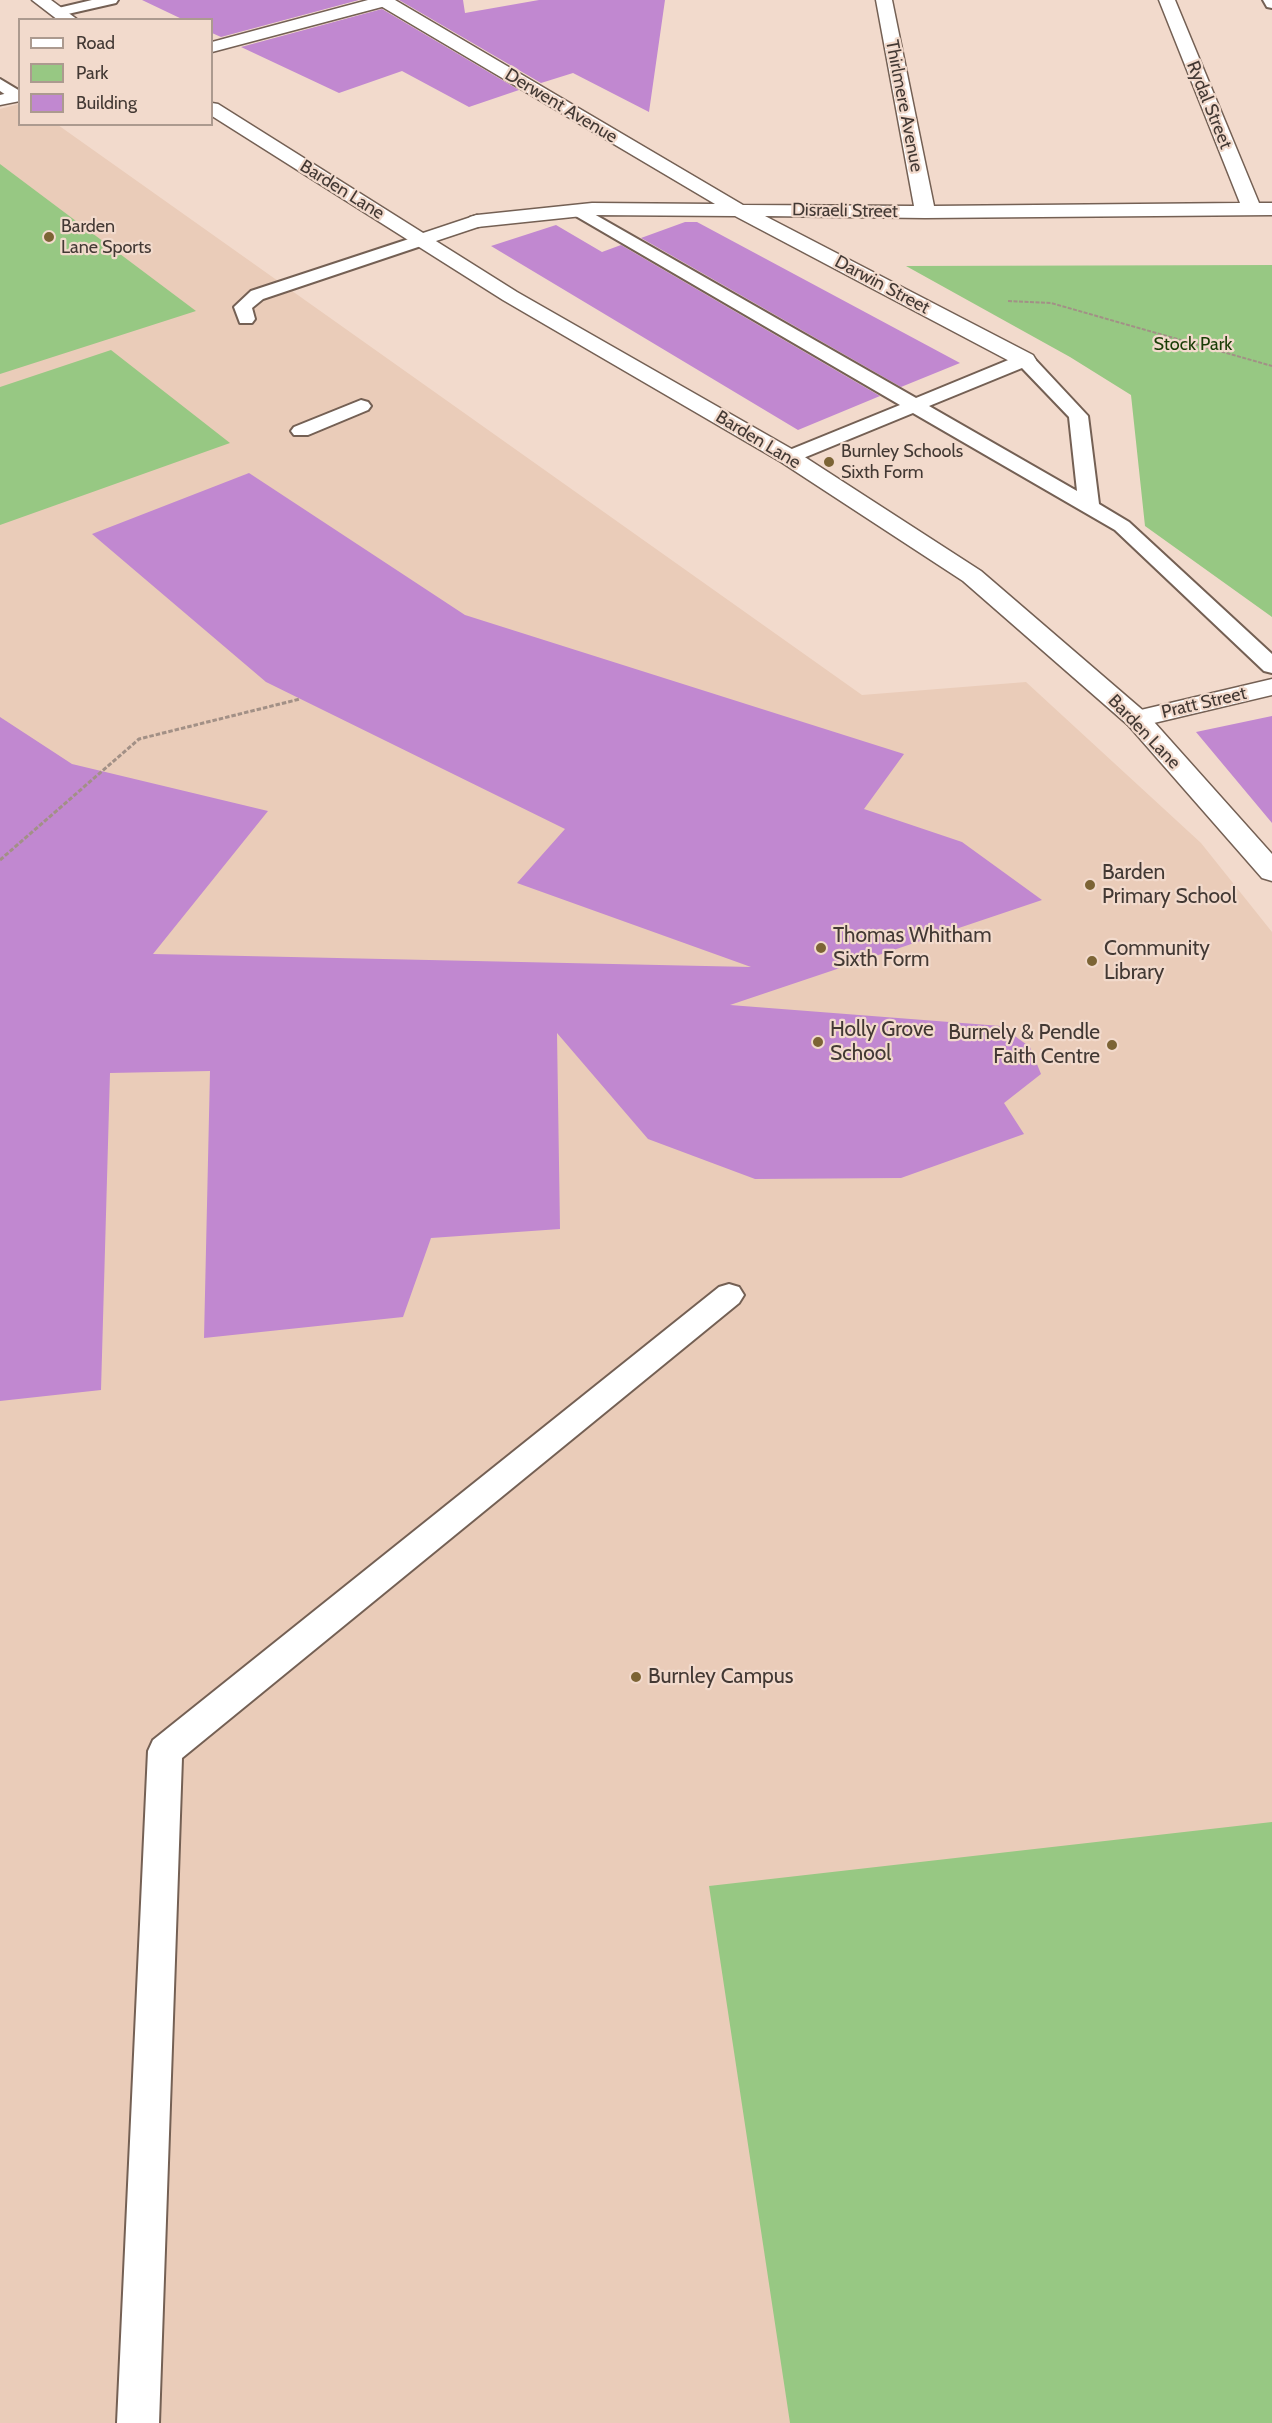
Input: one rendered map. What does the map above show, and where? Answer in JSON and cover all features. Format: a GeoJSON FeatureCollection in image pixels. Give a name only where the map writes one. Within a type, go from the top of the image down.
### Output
{"type":"FeatureCollection","features":[{"type":"Feature","properties":{"kind":"street"},"geometry":{"type":"LineString","coordinates":[[40,0],[65,16]]}},
{"type":"Feature","properties":{"kind":"street"},"geometry":{"type":"LineString","coordinates":[[213,47],[386,0]]}},
{"type":"Feature","properties":{"kind":"street","name":"Derwent Avenue"},"geometry":{"type":"LineString","coordinates":[[386,0],[738,210]]}},
{"type":"Feature","properties":{"kind":"street","name":"Thirlmere Avenue"},"geometry":{"type":"LineString","coordinates":[[884,0],[925,212]]}},
{"type":"Feature","properties":{"kind":"street","name":"Rydal Street"},"geometry":{"type":"LineString","coordinates":[[1167,0],[1252,209]]}},
{"type":"Feature","properties":{"kind":"street","name":"Barden Lane"},"geometry":{"type":"LineString","coordinates":[[213,109],[510,296],[789,457],[972,576],[1137,719],[1272,872]]}},
{"type":"Feature","properties":{"kind":"street","name":"Disraeli Street"},"geometry":{"type":"LineString","coordinates":[[422,240],[477,221],[592,209],[925,212],[1272,209]]}},
{"type":"Feature","properties":{"kind":"street","name":"Darwin Street"},"geometry":{"type":"LineString","coordinates":[[738,210],[1025,360]]}},
{"type":"Feature","properties":{"kind":"street","name":"Pratt Street"},"geometry":{"type":"LineString","coordinates":[[1137,719],[1272,687]]}},
{"type":"Feature","properties":{"kind":"lane"},"geometry":{"type":"LineString","coordinates":[[65,16],[111,0]]}},
{"type":"Feature","properties":{"kind":"lane"},"geometry":{"type":"LineString","coordinates":[[0,84],[12,97]]}},
{"type":"Feature","properties":{"kind":"lane"},"geometry":{"type":"LineString","coordinates":[[580,211],[1122,526],[1272,666]]}},
{"type":"Feature","properties":{"kind":"lane"},"geometry":{"type":"LineString","coordinates":[[246,319],[243,307],[257,295],[422,240]]}},
{"type":"Feature","properties":{"kind":"lane"},"geometry":{"type":"LineString","coordinates":[[789,457],[1025,360],[1078,416],[1089,507]]}},
{"type":"Feature","properties":{"kind":"lane"},"geometry":{"type":"LineString","coordinates":[[301,431],[361,406]]}},
{"type":"Feature","properties":{"kind":"lane"},"geometry":{"type":"LineString","coordinates":[[138,2423],[165,1751],[729,1295]]}},
{"type":"Feature","properties":{"kind":"path"},"geometry":{"type":"LineString","coordinates":[[1004,300],[1051,303],[1272,366]]}},
{"type":"Feature","properties":{"kind":"path"},"geometry":{"type":"LineString","coordinates":[[0,860],[139,739],[300,699]]}},
{"type":"Feature","properties":{"kind":"shaded area","name":"Burnley Campus"},"geometry":{"type":"Polygon","coordinates":[[[18,104],[18,126],[59,126],[862,695],[1026,682],[1201,843],[1272,932],[1272,2423],[0,2423],[0,109],[18,104]]]}},
{"type":"Feature","properties":{"kind":"green space","name":"Barden Lane Sports"},"geometry":{"type":"Polygon","coordinates":[[[0,164],[196,311],[0,374],[0,164]]]}},
{"type":"Feature","properties":{"kind":"green space","name":"Stock Park"},"geometry":{"type":"Polygon","coordinates":[[[1272,265],[1272,617],[1145,526],[1131,395],[1070,357],[906,266],[1272,265]]]}},
{"type":"Feature","properties":{"kind":"green space"},"geometry":{"type":"Polygon","coordinates":[[[111,350],[230,443],[0,525],[0,387],[111,350]]]}},
{"type":"Feature","properties":{"kind":"green space"},"geometry":{"type":"Polygon","coordinates":[[[1272,1822],[1272,2423],[790,2423],[709,1886],[1272,1822]]]}},
{"type":"Feature","properties":{"kind":"building"},"geometry":{"type":"Polygon","coordinates":[[[142,0],[359,0],[221,37],[213,33],[213,18],[180,18],[142,0]]]}},
{"type":"Feature","properties":{"kind":"building"},"geometry":{"type":"Polygon","coordinates":[[[399,0],[463,0],[465,13],[539,0],[665,0],[649,112],[573,73],[541,83],[399,0]]]}},
{"type":"Feature","properties":{"kind":"building"},"geometry":{"type":"Polygon","coordinates":[[[382,9],[519,90],[469,107],[402,71],[339,93],[241,47],[382,9]]]}},
{"type":"Feature","properties":{"kind":"building"},"geometry":{"type":"Polygon","coordinates":[[[685,222],[697,222],[960,363],[901,387],[641,238],[685,222]]]}},
{"type":"Feature","properties":{"kind":"building"},"geometry":{"type":"Polygon","coordinates":[[[556,225],[602,252],[621,245],[880,396],[798,430],[491,246],[556,225]]]}},
{"type":"Feature","properties":{"kind":"building"},"geometry":{"type":"Polygon","coordinates":[[[249,473],[465,615],[904,754],[864,809],[962,842],[1042,900],[730,1005],[1001,1026],[1030,1047],[1041,1074],[1004,1103],[1024,1134],[901,1178],[755,1179],[648,1139],[557,1033],[560,1229],[431,1238],[403,1317],[204,1338],[210,1071],[110,1073],[101,1390],[0,1401],[0,717],[72,764],[268,811],[153,954],[751,967],[517,883],[565,829],[266,682],[92,534],[249,473]]]}},
{"type":"Feature","properties":{"kind":"building"},"geometry":{"type":"Polygon","coordinates":[[[1272,716],[1272,823],[1196,732],[1272,716]]]}},
{"type":"Feature","properties":{"kind":"place","name":"Barden Lane Sports"},"geometry":{"type":"Point","coordinates":[49,237]}},
{"type":"Feature","properties":{"kind":"place","name":"Burnley Schools Sixth Form"},"geometry":{"type":"Point","coordinates":[829,462]}},
{"type":"Feature","properties":{"kind":"place","name":"Barden Primary School"},"geometry":{"type":"Point","coordinates":[1090,885]}},
{"type":"Feature","properties":{"kind":"place","name":"Thomas Whitham Sixth Form"},"geometry":{"type":"Point","coordinates":[821,948]}},
{"type":"Feature","properties":{"kind":"place","name":"Community Library"},"geometry":{"type":"Point","coordinates":[1092,961]}},
{"type":"Feature","properties":{"kind":"place","name":"Holly Grove School"},"geometry":{"type":"Point","coordinates":[818,1042]}},
{"type":"Feature","properties":{"kind":"place","name":"Burnely & Pendle Faith Centre"},"geometry":{"type":"Point","coordinates":[1112,1045]}},
{"type":"Feature","properties":{"kind":"place","name":"Burnley Campus"},"geometry":{"type":"Point","coordinates":[636,1677]}}]}
